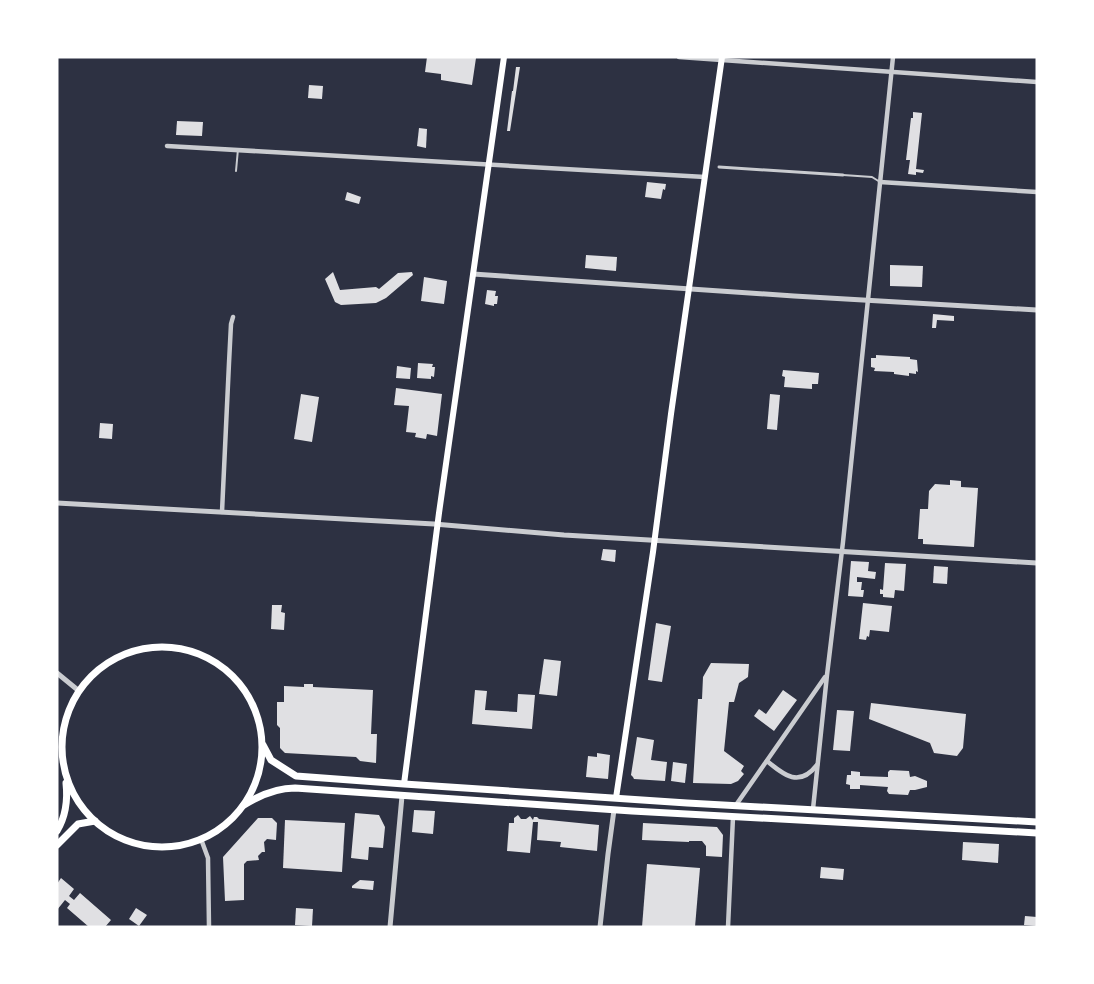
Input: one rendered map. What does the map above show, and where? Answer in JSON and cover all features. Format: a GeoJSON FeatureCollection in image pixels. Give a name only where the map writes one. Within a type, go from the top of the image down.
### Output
{"type":"FeatureCollection","features":[{"type":"Feature","properties":{"kind":"main road"},"geometry":{"type":"LineString","coordinates":[[402,796],[437,525],[504,57]]}},
{"type":"Feature","properties":{"kind":"main road"},"geometry":{"type":"LineString","coordinates":[[614,810],[655,540],[722,58]]}},
{"type":"Feature","properties":{"kind":"main road"},"geometry":{"type":"LineString","coordinates":[[57,831],[66,813],[68,797],[62,752],[64,721],[69,706],[86,681],[118,656],[156,646],[176,647],[213,660],[242,686],[259,721],[263,745],[262,760],[257,780],[244,805],[223,827],[187,844],[168,847],[148,846],[111,833],[82,809],[65,772]]}},
{"type":"Feature","properties":{"kind":"main road"},"geometry":{"type":"LineString","coordinates":[[263,745],[271,760],[296,776],[616,798],[1037,822]]}},
{"type":"Feature","properties":{"kind":"main road"},"geometry":{"type":"LineString","coordinates":[[244,805],[264,793],[287,788],[614,810],[1037,833]]}},
{"type":"Feature","properties":{"kind":"main road"},"geometry":{"type":"LineString","coordinates":[[57,845],[78,824],[95,821]]}},
{"type":"Feature","properties":{"kind":"street"},"geometry":{"type":"LineString","coordinates":[[679,57],[722,58],[1037,82]]}},
{"type":"Feature","properties":{"kind":"street"},"geometry":{"type":"LineString","coordinates":[[813,809],[893,57]]}},
{"type":"Feature","properties":{"kind":"street"},"geometry":{"type":"LineString","coordinates":[[167,146],[705,177]]}},
{"type":"Feature","properties":{"kind":"street"},"geometry":{"type":"LineString","coordinates":[[719,167],[843,175]]}},
{"type":"Feature","properties":{"kind":"street"},"geometry":{"type":"LineString","coordinates":[[880,182],[1037,192]]}},
{"type":"Feature","properties":{"kind":"street"},"geometry":{"type":"LineString","coordinates":[[473,274],[1037,310]]}},
{"type":"Feature","properties":{"kind":"street"},"geometry":{"type":"LineString","coordinates":[[222,512],[233,317]]}},
{"type":"Feature","properties":{"kind":"street"},"geometry":{"type":"LineString","coordinates":[[57,503],[1037,563]]}},
{"type":"Feature","properties":{"kind":"street"},"geometry":{"type":"LineString","coordinates":[[57,673],[79,691]]}},
{"type":"Feature","properties":{"kind":"street"},"geometry":{"type":"LineString","coordinates":[[736,805],[827,675]]}},
{"type":"Feature","properties":{"kind":"street"},"geometry":{"type":"LineString","coordinates":[[766,761],[790,777],[802,777],[818,764]]}},
{"type":"Feature","properties":{"kind":"street"},"geometry":{"type":"LineString","coordinates":[[390,927],[402,796]]}},
{"type":"Feature","properties":{"kind":"street"},"geometry":{"type":"LineString","coordinates":[[600,927],[614,810]]}},
{"type":"Feature","properties":{"kind":"street"},"geometry":{"type":"LineString","coordinates":[[728,927],[733,817]]}},
{"type":"Feature","properties":{"kind":"street"},"geometry":{"type":"LineString","coordinates":[[201,839],[208,858],[209,927]]}},
{"type":"Feature","properties":{"kind":"lane"},"geometry":{"type":"LineString","coordinates":[[237,171],[238,149]]}},
{"type":"Feature","properties":{"kind":"lane"},"geometry":{"type":"LineString","coordinates":[[843,175],[872,177],[880,182]]}},
{"type":"Feature","properties":{"kind":"building"},"geometry":{"type":"Polygon","coordinates":[[[427,57],[476,58],[472,85],[441,80],[441,74],[425,72],[427,57]]]}},
{"type":"Feature","properties":{"kind":"building"},"geometry":{"type":"Polygon","coordinates":[[[516,67],[520,67],[510,131],[507,131],[512,91],[516,67]]]}},
{"type":"Feature","properties":{"kind":"building"},"geometry":{"type":"Polygon","coordinates":[[[309,85],[323,86],[322,99],[308,98],[309,85]]]}},
{"type":"Feature","properties":{"kind":"building"},"geometry":{"type":"Polygon","coordinates":[[[913,112],[922,113],[916,169],[924,170],[923,173],[916,172],[916,175],[908,174],[910,160],[906,160],[913,112]]]}},
{"type":"Feature","properties":{"kind":"building"},"geometry":{"type":"Polygon","coordinates":[[[177,121],[203,122],[202,136],[176,135],[177,121]]]}},
{"type":"Feature","properties":{"kind":"building"},"geometry":{"type":"Polygon","coordinates":[[[419,128],[427,129],[426,148],[417,146],[419,128]]]}},
{"type":"Feature","properties":{"kind":"building"},"geometry":{"type":"Polygon","coordinates":[[[647,182],[666,184],[661,199],[645,197],[647,182]]]}},
{"type":"Feature","properties":{"kind":"building"},"geometry":{"type":"Polygon","coordinates":[[[347,192],[361,197],[359,204],[345,200],[347,192]]]}},
{"type":"Feature","properties":{"kind":"building"},"geometry":{"type":"Polygon","coordinates":[[[586,255],[617,257],[616,271],[585,268],[586,255]]]}},
{"type":"Feature","properties":{"kind":"building"},"geometry":{"type":"Polygon","coordinates":[[[890,265],[923,266],[922,287],[890,286],[890,265]]]}},
{"type":"Feature","properties":{"kind":"building"},"geometry":{"type":"Polygon","coordinates":[[[333,272],[340,290],[376,287],[379,289],[398,273],[412,272],[413,275],[386,298],[376,303],[341,305],[335,302],[325,279],[333,272]]]}},
{"type":"Feature","properties":{"kind":"building"},"geometry":{"type":"Polygon","coordinates":[[[424,277],[447,281],[444,304],[421,301],[424,277]]]}},
{"type":"Feature","properties":{"kind":"building"},"geometry":{"type":"Polygon","coordinates":[[[487,290],[496,291],[497,304],[494,306],[485,304],[487,290]]]}},
{"type":"Feature","properties":{"kind":"building"},"geometry":{"type":"Polygon","coordinates":[[[933,314],[954,316],[954,321],[937,320],[936,328],[932,328],[933,314]]]}},
{"type":"Feature","properties":{"kind":"building"},"geometry":{"type":"Polygon","coordinates":[[[876,355],[910,357],[910,359],[917,360],[918,372],[909,373],[909,376],[894,374],[894,372],[874,371],[875,368],[871,367],[871,358],[876,358],[876,355]]]}},
{"type":"Feature","properties":{"kind":"building"},"geometry":{"type":"Polygon","coordinates":[[[418,363],[433,364],[434,377],[431,376],[431,379],[417,378],[418,363]]]}},
{"type":"Feature","properties":{"kind":"building"},"geometry":{"type":"Polygon","coordinates":[[[397,366],[411,368],[410,379],[396,378],[397,366]]]}},
{"type":"Feature","properties":{"kind":"building"},"geometry":{"type":"Polygon","coordinates":[[[783,370],[819,373],[818,384],[812,384],[812,389],[784,387],[783,370]]]}},
{"type":"Feature","properties":{"kind":"building"},"geometry":{"type":"Polygon","coordinates":[[[396,388],[442,394],[437,436],[427,434],[426,439],[415,437],[416,433],[406,432],[409,406],[394,405],[396,388]]]}},
{"type":"Feature","properties":{"kind":"building"},"geometry":{"type":"Polygon","coordinates":[[[301,394],[319,397],[312,442],[294,439],[301,394]]]}},
{"type":"Feature","properties":{"kind":"building"},"geometry":{"type":"Polygon","coordinates":[[[770,394],[780,395],[777,430],[767,429],[770,394]]]}},
{"type":"Feature","properties":{"kind":"building"},"geometry":{"type":"Polygon","coordinates":[[[100,423],[113,424],[112,439],[99,438],[100,423]]]}},
{"type":"Feature","properties":{"kind":"building"},"geometry":{"type":"Polygon","coordinates":[[[950,480],[961,481],[961,487],[978,488],[974,547],[923,544],[923,539],[918,539],[920,509],[928,509],[929,491],[935,484],[950,485],[950,480]]]}},
{"type":"Feature","properties":{"kind":"building"},"geometry":{"type":"Polygon","coordinates":[[[603,549],[616,550],[615,562],[601,560],[603,549]]]}},
{"type":"Feature","properties":{"kind":"building"},"geometry":{"type":"Polygon","coordinates":[[[851,561],[869,562],[868,571],[876,572],[875,579],[857,577],[857,582],[862,582],[863,597],[848,596],[851,561]]]}},
{"type":"Feature","properties":{"kind":"building"},"geometry":{"type":"Polygon","coordinates":[[[885,563],[906,564],[904,591],[895,590],[894,598],[883,597],[883,594],[880,594],[880,589],[883,590],[885,563]]]}},
{"type":"Feature","properties":{"kind":"building"},"geometry":{"type":"Polygon","coordinates":[[[934,566],[948,567],[947,584],[933,583],[934,566]]]}},
{"type":"Feature","properties":{"kind":"building"},"geometry":{"type":"Polygon","coordinates":[[[863,603],[892,606],[889,632],[870,630],[866,640],[859,639],[863,603]]]}},
{"type":"Feature","properties":{"kind":"building"},"geometry":{"type":"Polygon","coordinates":[[[272,605],[282,605],[281,612],[285,613],[284,630],[271,629],[272,605]]]}},
{"type":"Feature","properties":{"kind":"building"},"geometry":{"type":"Polygon","coordinates":[[[656,623],[671,626],[662,682],[648,680],[656,623]]]}},
{"type":"Feature","properties":{"kind":"building"},"geometry":{"type":"Polygon","coordinates":[[[544,659],[561,661],[557,696],[539,694],[544,659]]]}},
{"type":"Feature","properties":{"kind":"building"},"geometry":{"type":"Polygon","coordinates":[[[711,663],[749,664],[748,677],[739,683],[734,702],[729,702],[724,751],[744,766],[741,771],[744,774],[738,781],[731,784],[693,783],[698,699],[702,699],[703,677],[711,663]]]}},
{"type":"Feature","properties":{"kind":"building"},"geometry":{"type":"Polygon","coordinates":[[[304,684],[313,684],[313,687],[373,690],[371,734],[377,734],[376,763],[360,761],[356,757],[285,753],[280,748],[277,702],[284,702],[284,686],[304,687],[304,684]]]}},
{"type":"Feature","properties":{"kind":"building"},"geometry":{"type":"Polygon","coordinates":[[[475,690],[487,691],[485,710],[517,712],[518,694],[535,695],[532,729],[472,724],[475,690]]]}},
{"type":"Feature","properties":{"kind":"building"},"geometry":{"type":"Polygon","coordinates":[[[783,690],[797,700],[774,731],[754,716],[759,709],[766,714],[783,690]]]}},
{"type":"Feature","properties":{"kind":"building"},"geometry":{"type":"Polygon","coordinates":[[[871,703],[966,714],[963,748],[957,756],[934,753],[930,743],[869,719],[871,703]]]}},
{"type":"Feature","properties":{"kind":"building"},"geometry":{"type":"Polygon","coordinates":[[[837,710],[854,711],[850,751],[833,750],[837,710]]]}},
{"type":"Feature","properties":{"kind":"building"},"geometry":{"type":"Polygon","coordinates":[[[637,737],[654,740],[651,760],[667,762],[665,781],[634,779],[631,775],[637,737]]]}},
{"type":"Feature","properties":{"kind":"building"},"geometry":{"type":"Polygon","coordinates":[[[597,753],[610,755],[608,779],[586,777],[588,756],[597,757],[597,753]]]}},
{"type":"Feature","properties":{"kind":"building"},"geometry":{"type":"Polygon","coordinates":[[[673,762],[687,764],[685,783],[671,781],[673,762]]]}},
{"type":"Feature","properties":{"kind":"building"},"geometry":{"type":"Polygon","coordinates":[[[890,770],[909,771],[910,777],[915,776],[927,781],[927,787],[910,790],[908,795],[889,794],[888,787],[860,785],[860,789],[850,789],[850,785],[846,784],[847,775],[851,775],[851,771],[860,772],[860,776],[888,777],[890,770]]]}},
{"type":"Feature","properties":{"kind":"building"},"geometry":{"type":"Polygon","coordinates":[[[414,810],[435,811],[433,834],[412,832],[414,810]]]}},
{"type":"Feature","properties":{"kind":"building"},"geometry":{"type":"Polygon","coordinates":[[[355,813],[379,815],[385,827],[383,848],[369,847],[368,860],[351,858],[355,813]]]}},
{"type":"Feature","properties":{"kind":"building"},"geometry":{"type":"Polygon","coordinates":[[[518,815],[521,819],[530,816],[533,820],[537,817],[599,825],[597,851],[560,847],[561,842],[537,840],[538,822],[533,822],[530,853],[507,851],[509,823],[514,823],[514,818],[518,815]]]}},
{"type":"Feature","properties":{"kind":"building"},"geometry":{"type":"Polygon","coordinates":[[[258,818],[272,818],[277,823],[276,840],[267,839],[264,842],[265,852],[258,856],[259,860],[247,861],[244,864],[244,900],[225,901],[223,857],[258,818]]]}},
{"type":"Feature","properties":{"kind":"building"},"geometry":{"type":"Polygon","coordinates":[[[285,820],[345,823],[342,872],[283,868],[285,820]]]}},
{"type":"Feature","properties":{"kind":"building"},"geometry":{"type":"Polygon","coordinates":[[[643,823],[717,827],[723,835],[722,857],[706,856],[706,846],[702,841],[642,840],[643,823]]]}},
{"type":"Feature","properties":{"kind":"building"},"geometry":{"type":"Polygon","coordinates":[[[963,842],[999,844],[998,863],[962,860],[963,842]]]}},
{"type":"Feature","properties":{"kind":"building"},"geometry":{"type":"Polygon","coordinates":[[[647,864],[700,868],[695,927],[642,927],[647,864]]]}},
{"type":"Feature","properties":{"kind":"building"},"geometry":{"type":"Polygon","coordinates":[[[821,867],[844,869],[843,880],[820,878],[821,867]]]}},
{"type":"Feature","properties":{"kind":"building"},"geometry":{"type":"Polygon","coordinates":[[[61,878],[74,889],[69,896],[74,900],[80,893],[111,920],[105,927],[89,927],[67,908],[70,904],[65,900],[57,910],[57,884],[61,878]]]}},
{"type":"Feature","properties":{"kind":"building"},"geometry":{"type":"Polygon","coordinates":[[[360,880],[374,881],[373,890],[352,888],[360,880]]]}},
{"type":"Feature","properties":{"kind":"building"},"geometry":{"type":"Polygon","coordinates":[[[136,908],[147,915],[139,926],[129,919],[136,908]]]}},
{"type":"Feature","properties":{"kind":"building"},"geometry":{"type":"Polygon","coordinates":[[[296,908],[313,909],[312,926],[295,925],[296,908]]]}},
{"type":"Feature","properties":{"kind":"building"},"geometry":{"type":"Polygon","coordinates":[[[1025,916],[1037,917],[1037,926],[1024,925],[1025,916]]]}}]}
